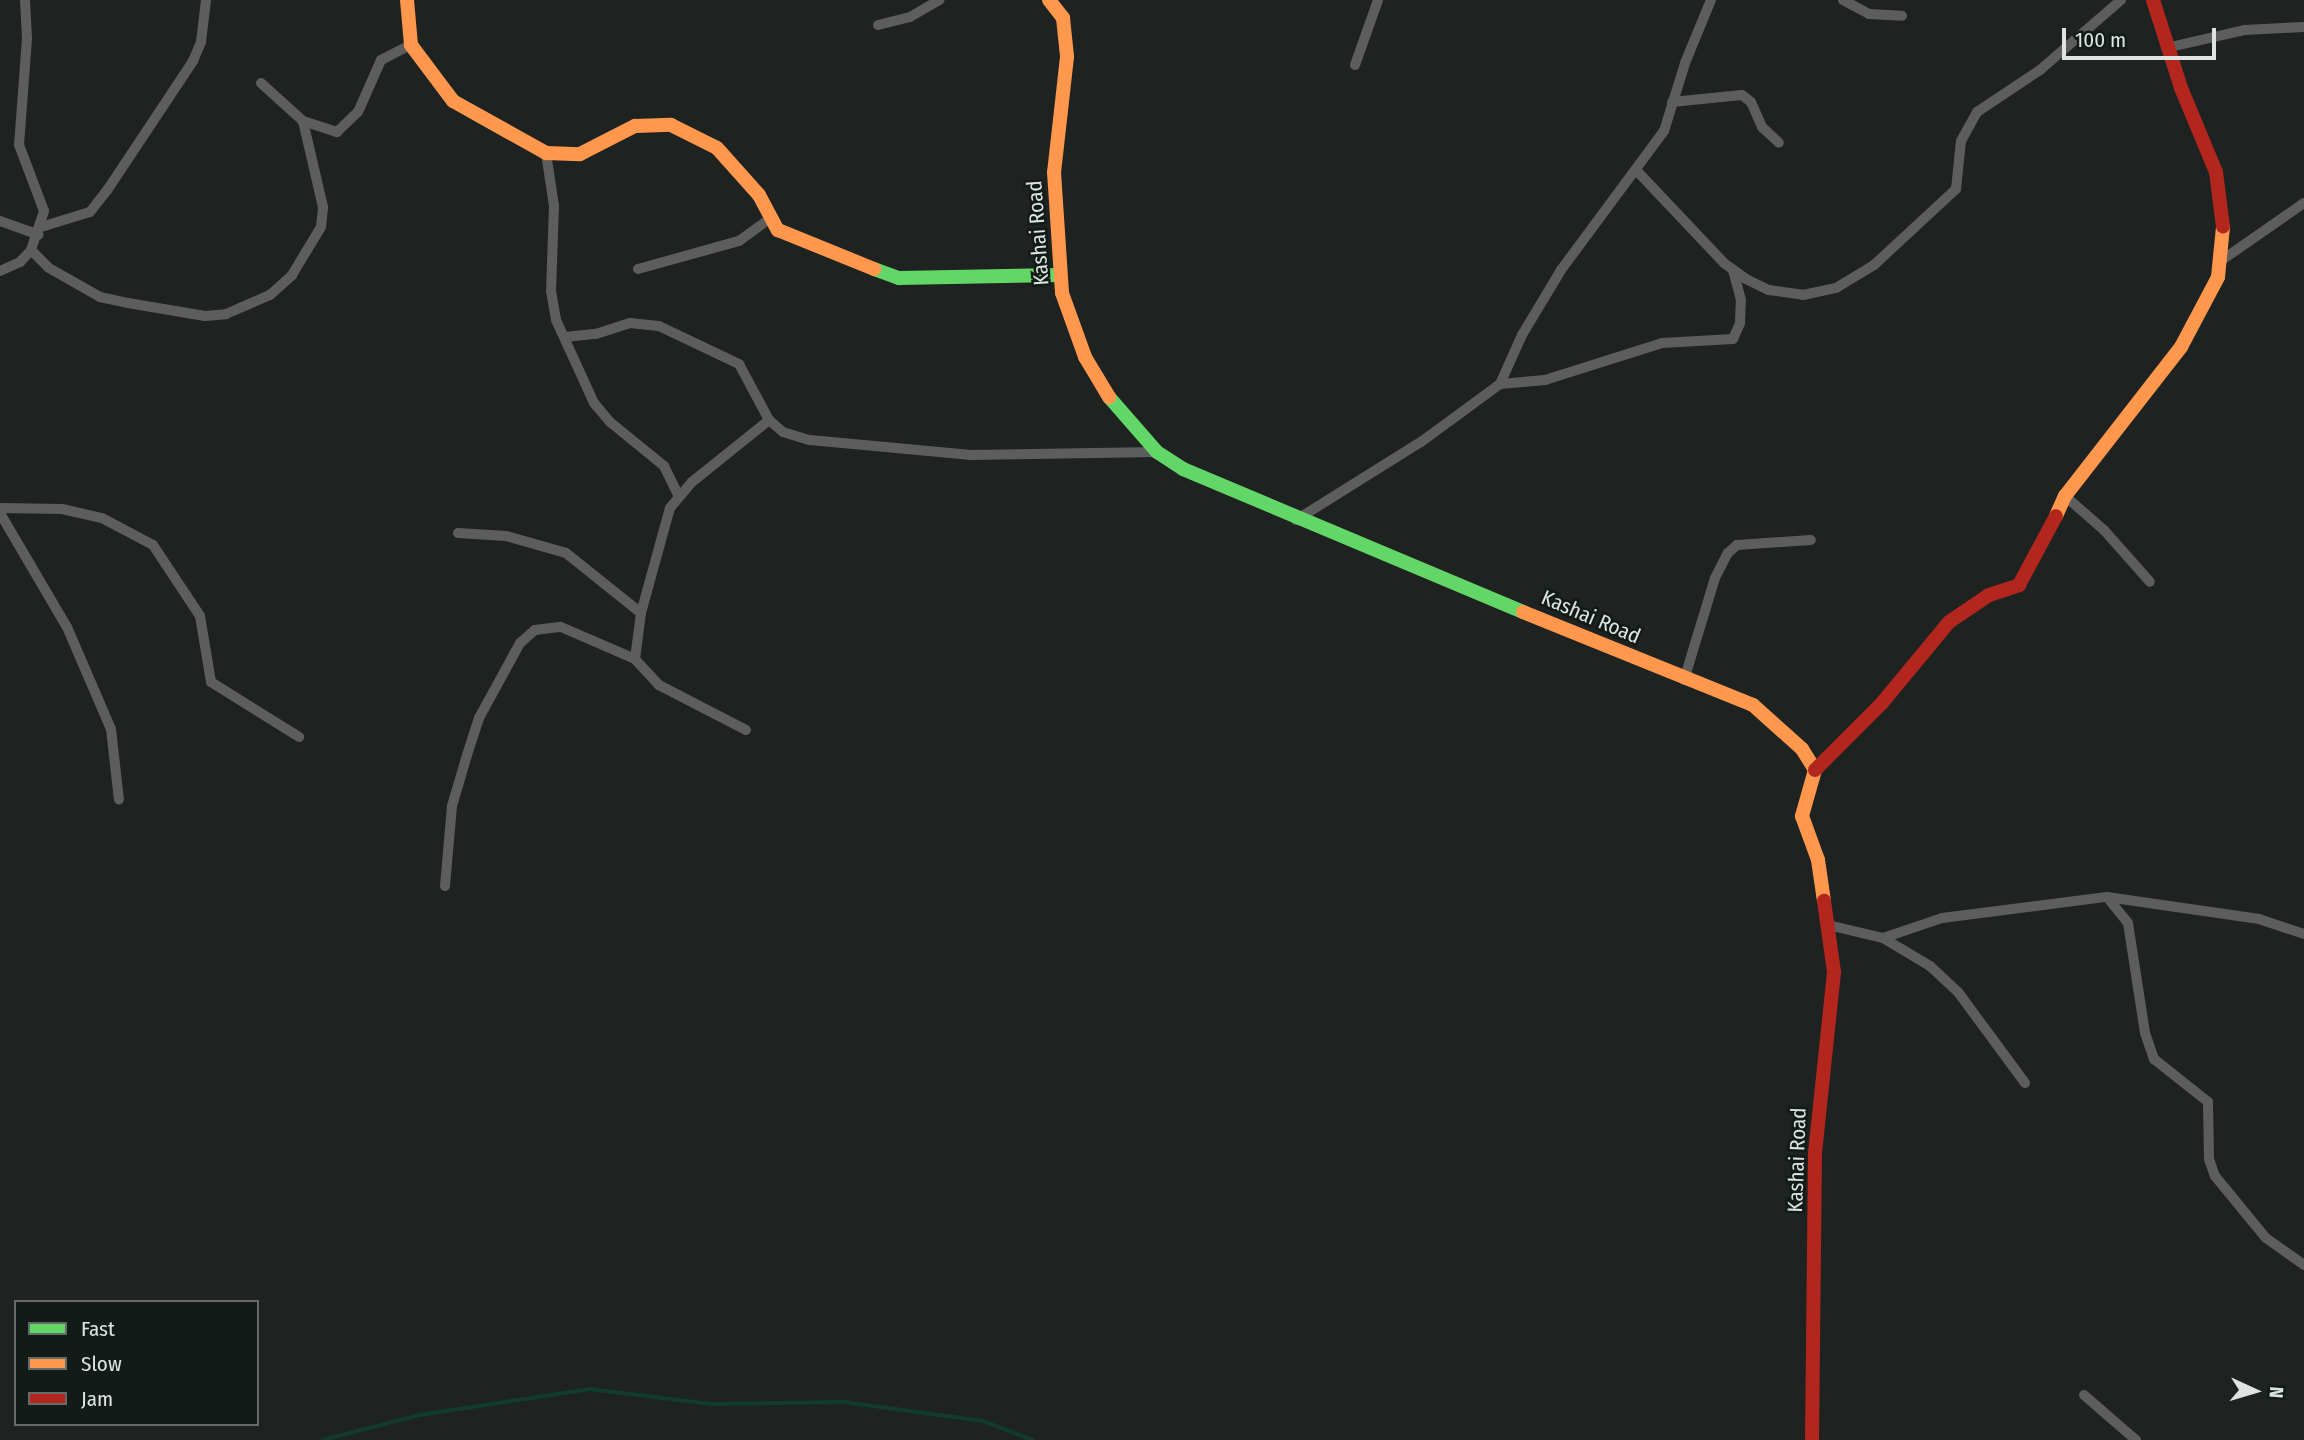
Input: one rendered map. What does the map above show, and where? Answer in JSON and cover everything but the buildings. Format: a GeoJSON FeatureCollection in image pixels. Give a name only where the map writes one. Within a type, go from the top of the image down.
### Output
{"type":"FeatureCollection","features":[{"type":"Feature","properties":{"kind":"street"},"geometry":{"type":"LineString","coordinates":[[0,271],[31,250],[40,231],[44,202],[19,145],[27,38],[25,0]]}},
{"type":"Feature","properties":{"kind":"street"},"geometry":{"type":"LineString","coordinates":[[0,220],[40,231],[90,212],[193,61],[201,42],[206,0]]}},
{"type":"Feature","properties":{"kind":"street"},"geometry":{"type":"LineString","coordinates":[[407,0],[411,45],[419,62],[453,101],[546,152],[580,154],[644,124],[682,128],[717,148],[759,195],[771,218],[785,236],[899,278],[1060,275]]}},
{"type":"Feature","properties":{"kind":"street"},"geometry":{"type":"LineString","coordinates":[[878,25],[910,17],[940,0]]}},
{"type":"Feature","properties":{"kind":"street","name":"Kashai Road"},"geometry":{"type":"LineString","coordinates":[[1049,0],[1063,18],[1067,57],[1054,172],[1060,275],[1085,356],[1109,397],[1157,452],[1183,469],[1296,520],[1684,680],[1753,705],[1802,749],[1815,770],[1802,817],[1818,860],[1834,972],[1815,1153],[1812,1440]]}},
{"type":"Feature","properties":{"kind":"street"},"geometry":{"type":"LineString","coordinates":[[1355,65],[1378,0]]}},
{"type":"Feature","properties":{"kind":"street"},"geometry":{"type":"LineString","coordinates":[[1296,520],[1421,442],[1500,384],[1522,335],[1561,270],[1637,171],[1664,131],[1672,102],[1711,0]]}},
{"type":"Feature","properties":{"kind":"street"},"geometry":{"type":"LineString","coordinates":[[1843,0],[1870,14],[1902,16]]}},
{"type":"Feature","properties":{"kind":"street"},"geometry":{"type":"LineString","coordinates":[[1637,171],[1733,270],[1769,290],[1803,295],[1836,288],[1874,265],[1956,189],[1961,141],[1977,112],[2040,70],[2121,0]]}},
{"type":"Feature","properties":{"kind":"street"},"geometry":{"type":"LineString","coordinates":[[1815,770],[1882,703],[1949,622],[1989,595],[2019,585],[2034,563],[2065,496],[2181,348],[2222,260],[2222,208],[2216,172],[2166,48],[2153,0]]}},
{"type":"Feature","properties":{"kind":"street"},"geometry":{"type":"LineString","coordinates":[[2166,48],[2244,30],[2304,27]]}},
{"type":"Feature","properties":{"kind":"street"},"geometry":{"type":"LineString","coordinates":[[261,83],[303,121],[328,132],[344,128],[358,112],[381,60],[411,45]]}},
{"type":"Feature","properties":{"kind":"street"},"geometry":{"type":"LineString","coordinates":[[1672,102],[1742,95],[1751,102],[1762,127],[1779,143]]}},
{"type":"Feature","properties":{"kind":"street"},"geometry":{"type":"LineString","coordinates":[[31,250],[49,268],[100,297],[128,303],[205,316],[226,314],[270,295],[292,275],[321,227],[323,207],[303,121]]}},
{"type":"Feature","properties":{"kind":"street"},"geometry":{"type":"LineString","coordinates":[[546,152],[554,206],[551,291],[565,337],[594,402],[610,422],[650,450],[678,495]]}},
{"type":"Feature","properties":{"kind":"street"},"geometry":{"type":"LineString","coordinates":[[2222,260],[2304,203]]}},
{"type":"Feature","properties":{"kind":"street"},"geometry":{"type":"LineString","coordinates":[[638,269],[738,241],[771,218]]}},
{"type":"Feature","properties":{"kind":"street"},"geometry":{"type":"LineString","coordinates":[[1500,384],[1545,380],[1662,343],[1733,339],[1740,323],[1741,300],[1733,270]]}},
{"type":"Feature","properties":{"kind":"street"},"geometry":{"type":"LineString","coordinates":[[565,337],[596,334],[630,323],[659,326],[739,364],[756,387],[769,420],[783,432],[810,440],[971,455],[1157,452]]}},
{"type":"Feature","properties":{"kind":"street"},"geometry":{"type":"LineString","coordinates":[[635,659],[641,613],[670,508],[678,495],[769,420]]}},
{"type":"Feature","properties":{"kind":"street"},"geometry":{"type":"LineString","coordinates":[[2065,496],[2150,582]]}},
{"type":"Feature","properties":{"kind":"street"},"geometry":{"type":"LineString","coordinates":[[0,508],[62,509],[102,518],[153,545],[200,616],[211,682],[299,737]]}},
{"type":"Feature","properties":{"kind":"street"},"geometry":{"type":"LineString","coordinates":[[0,513],[67,627],[111,729],[119,800]]}},
{"type":"Feature","properties":{"kind":"street"},"geometry":{"type":"LineString","coordinates":[[458,533],[506,536],[566,553],[641,613]]}},
{"type":"Feature","properties":{"kind":"street"},"geometry":{"type":"LineString","coordinates":[[1684,680],[1715,578],[1728,553],[1737,545],[1811,540]]}},
{"type":"Feature","properties":{"kind":"street"},"geometry":{"type":"LineString","coordinates":[[445,886],[452,806],[479,718],[520,643],[535,630],[561,627],[635,659],[659,685],[746,730]]}},
{"type":"Feature","properties":{"kind":"street"},"geometry":{"type":"LineString","coordinates":[[1883,938],[1952,916],[2107,897],[2259,919],[2304,934]]}},
{"type":"Feature","properties":{"kind":"street"},"geometry":{"type":"LineString","coordinates":[[2107,897],[2128,923],[2145,1033],[2154,1059],[2208,1102],[2209,1159],[2216,1176],[2266,1238],[2304,1265]]}},
{"type":"Feature","properties":{"kind":"street"},"geometry":{"type":"LineString","coordinates":[[1828,925],[1883,938],[1930,966],[1958,992],[2025,1083]]}},
{"type":"Feature","properties":{"kind":"street"},"geometry":{"type":"LineString","coordinates":[[2084,1395],[2136,1440]]}},
{"type":"Feature","properties":{"kind":"waterway"},"geometry":{"type":"LineString","coordinates":[[323,1440],[420,1415],[590,1389],[713,1404],[844,1402],[983,1421],[1033,1440]]}},
{"type":"Feature","properties":{"kind":"traffic: fast"},"geometry":{"type":"LineString","coordinates":[[874,269],[899,278],[1060,275]]}},
{"type":"Feature","properties":{"kind":"traffic: fast"},"geometry":{"type":"LineString","coordinates":[[1109,397],[1157,452],[1183,469],[1523,612]]}},
{"type":"Feature","properties":{"kind":"traffic: slow"},"geometry":{"type":"LineString","coordinates":[[407,0],[411,45],[453,101],[546,153],[580,154],[635,126],[671,125],[717,148],[759,195],[778,230],[874,269]]}},
{"type":"Feature","properties":{"kind":"traffic: slow"},"geometry":{"type":"LineString","coordinates":[[1049,0],[1063,18],[1067,57],[1054,172],[1062,293],[1085,357],[1109,397]]}},
{"type":"Feature","properties":{"kind":"traffic: slow"},"geometry":{"type":"LineString","coordinates":[[2056,516],[2065,496],[2181,347],[2218,277],[2223,227]]}},
{"type":"Feature","properties":{"kind":"traffic: slow"},"geometry":{"type":"LineString","coordinates":[[1523,612],[1753,705],[1802,749],[1815,770],[1802,816],[1818,860],[1824,901]]}},
{"type":"Feature","properties":{"kind":"traffic: jam"},"geometry":{"type":"LineString","coordinates":[[2153,0],[2181,88],[2216,172],[2223,227]]}},
{"type":"Feature","properties":{"kind":"traffic: jam"},"geometry":{"type":"LineString","coordinates":[[1815,770],[1882,703],[1949,622],[1989,595],[2019,585],[2056,516]]}},
{"type":"Feature","properties":{"kind":"traffic: jam"},"geometry":{"type":"LineString","coordinates":[[1812,1440],[1815,1153],[1834,972],[1824,901]]}}]}
